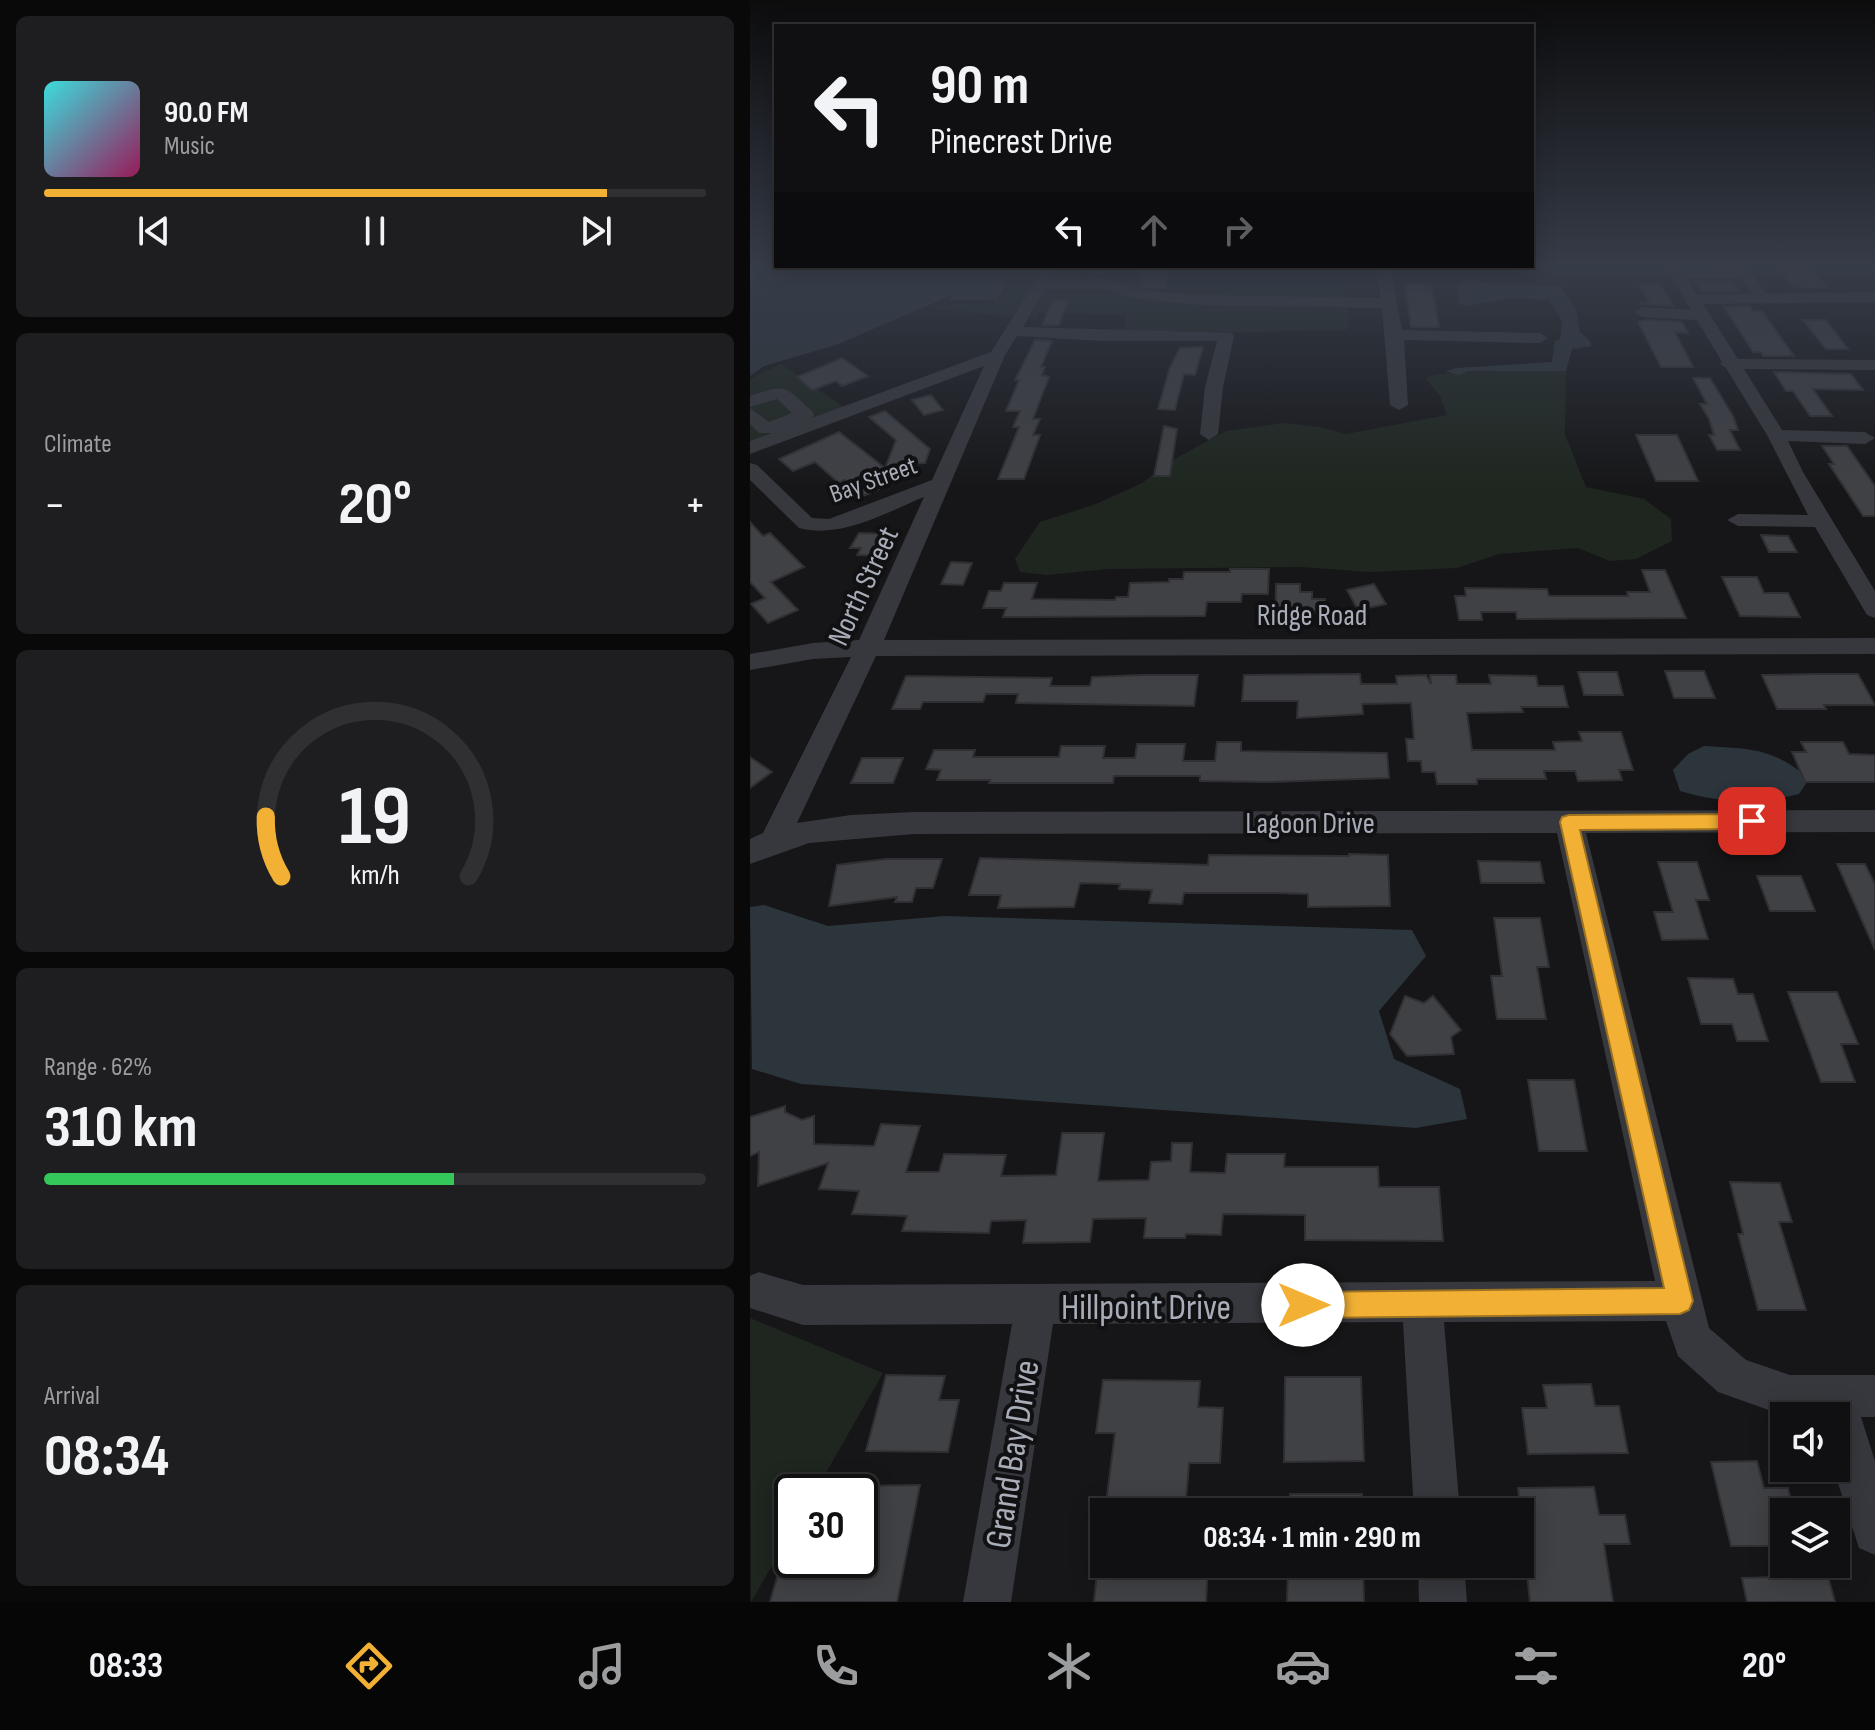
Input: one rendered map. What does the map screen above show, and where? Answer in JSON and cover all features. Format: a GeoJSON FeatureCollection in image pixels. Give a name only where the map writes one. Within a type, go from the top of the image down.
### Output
{"type":"FeatureCollection","features":[{"type":"Feature","properties":{"kind":"street","name":"North Street"},"geometry":{"type":"LineString","coordinates":[[762,845],[868,648],[1005,343]]}},
{"type":"Feature","properties":{"kind":"street"},"geometry":{"type":"LineString","coordinates":[[1209,434],[1214,387],[1224,343]]}},
{"type":"Feature","properties":{"kind":"street"},"geometry":{"type":"LineString","coordinates":[[1395,343],[1399,405]]}},
{"type":"Feature","properties":{"kind":"street"},"geometry":{"type":"LineString","coordinates":[[1717,343],[1776,435],[1875,610]]}},
{"type":"Feature","properties":{"kind":"street"},"geometry":{"type":"LineString","coordinates":[[750,448],[792,426],[997,355]]}},
{"type":"Feature","properties":{"kind":"street"},"geometry":{"type":"LineString","coordinates":[[906,364],[933,379]]}},
{"type":"Feature","properties":{"kind":"street"},"geometry":{"type":"LineString","coordinates":[[1729,364],[1875,365]]}},
{"type":"Feature","properties":{"kind":"street"},"geometry":{"type":"LineString","coordinates":[[750,402],[780,392],[805,415],[792,426],[766,429],[750,414]]}},
{"type":"Feature","properties":{"kind":"street"},"geometry":{"type":"LineString","coordinates":[[1776,435],[1865,438]]}},
{"type":"Feature","properties":{"kind":"street","name":"Bay Street"},"geometry":{"type":"LineString","coordinates":[[750,469],[806,524],[831,526],[943,483]]}},
{"type":"Feature","properties":{"kind":"street"},"geometry":{"type":"LineString","coordinates":[[1738,520],[1822,521]]}},
{"type":"Feature","properties":{"kind":"street"},"geometry":{"type":"LineString","coordinates":[[1848,564],[1875,565]]}},
{"type":"Feature","properties":{"kind":"street","name":"Ridge Road"},"geometry":{"type":"LineString","coordinates":[[750,662],[813,651],[868,648],[1875,646]]}},
{"type":"Feature","properties":{"kind":"street","name":"Lagoon Drive"},"geometry":{"type":"LineString","coordinates":[[762,845],[841,826],[914,823],[1875,821]]}},
{"type":"Feature","properties":{"kind":"street"},"geometry":{"type":"LineString","coordinates":[[1569,822],[1680,1301],[1693,1341],[1733,1377],[1790,1396],[1854,1396],[1875,1532]]}},
{"type":"Feature","properties":{"kind":"street","name":"Hillpoint Drive"},"geometry":{"type":"LineString","coordinates":[[759,1292],[803,1305],[1680,1301]]}},
{"type":"Feature","properties":{"kind":"street"},"geometry":{"type":"LineString","coordinates":[[1422,1304],[1436,1498]]}},
{"type":"Feature","properties":{"kind":"street","name":"Grand Bay Drive"},"geometry":{"type":"LineString","coordinates":[[987,1602],[1035,1306]]}},
{"type":"Feature","properties":{"kind":"street"},"geometry":{"type":"LineString","coordinates":[[1442,1578],[1443,1602]]}},
{"type":"Feature","properties":{"kind":"shaded area"},"geometry":{"type":"Polygon","coordinates":[[[750,343],[841,343],[764,366],[750,376],[750,343]]]}},
{"type":"Feature","properties":{"kind":"shaded area"},"geometry":{"type":"Polygon","coordinates":[[[1555,343],[1590,343],[1591,346],[1572,349],[1566,371],[1468,371],[1459,375],[1445,371],[1456,368],[1552,362],[1555,343]]]}},
{"type":"Feature","properties":{"kind":"shaded area"},"geometry":{"type":"Polygon","coordinates":[[[781,364],[845,408],[750,444],[750,379],[781,364]]]}},
{"type":"Feature","properties":{"kind":"shaded area"},"geometry":{"type":"Polygon","coordinates":[[[1566,371],[1565,435],[1586,487],[1644,499],[1671,519],[1672,541],[1636,559],[1610,561],[1578,548],[1499,554],[1457,568],[1370,572],[1301,567],[1108,569],[1047,575],[1020,572],[1015,559],[1040,522],[1096,504],[1142,483],[1171,461],[1226,431],[1284,423],[1346,434],[1447,415],[1440,396],[1425,378],[1461,372],[1566,371]]]}},
{"type":"Feature","properties":{"kind":"shaded area"},"geometry":{"type":"Polygon","coordinates":[[[1704,746],[1748,749],[1772,755],[1809,779],[1799,794],[1769,800],[1725,800],[1680,791],[1673,770],[1688,754],[1704,746]]]}},
{"type":"Feature","properties":{"kind":"shaded area"},"geometry":{"type":"Polygon","coordinates":[[[764,905],[828,926],[945,916],[1412,930],[1426,956],[1379,1011],[1394,1059],[1460,1089],[1467,1119],[1416,1128],[801,1084],[752,1069],[750,907],[764,905]]]}},
{"type":"Feature","properties":{"kind":"shaded area"},"geometry":{"type":"Polygon","coordinates":[[[750,1318],[883,1373],[825,1474],[774,1474],[774,1562],[751,1602],[750,1318]]]}},
{"type":"Feature","properties":{"kind":"building"},"geometry":{"type":"Polygon","coordinates":[[[1034,343],[1051,343],[1041,367],[1045,367],[1042,375],[1049,377],[1033,419],[1040,419],[1033,435],[1040,435],[1024,479],[998,479],[1019,427],[1013,427],[1020,411],[1006,411],[1019,380],[1015,380],[1034,343]]]}},
{"type":"Feature","properties":{"kind":"building"},"geometry":{"type":"Polygon","coordinates":[[[1649,343],[1681,343],[1693,367],[1661,367],[1649,343]]]}},
{"type":"Feature","properties":{"kind":"building"},"geometry":{"type":"Polygon","coordinates":[[[1747,343],[1785,343],[1794,356],[1763,356],[1761,352],[1753,352],[1747,343]]]}},
{"type":"Feature","properties":{"kind":"building"},"geometry":{"type":"Polygon","coordinates":[[[1821,343],[1843,343],[1848,349],[1826,349],[1821,343]]]}},
{"type":"Feature","properties":{"kind":"building"},"geometry":{"type":"Polygon","coordinates":[[[1203,347],[1195,375],[1184,374],[1175,410],[1158,409],[1170,367],[1180,348],[1203,347]]]}},
{"type":"Feature","properties":{"kind":"building"},"geometry":{"type":"Polygon","coordinates":[[[842,358],[868,376],[842,386],[836,381],[812,390],[797,377],[842,358]]]}},
{"type":"Feature","properties":{"kind":"building"},"geometry":{"type":"Polygon","coordinates":[[[1774,372],[1851,374],[1863,390],[1813,389],[1832,416],[1810,416],[1793,391],[1786,391],[1774,372]]]}},
{"type":"Feature","properties":{"kind":"building"},"geometry":{"type":"Polygon","coordinates":[[[1693,378],[1710,378],[1733,416],[1738,430],[1730,430],[1740,450],[1717,450],[1709,435],[1714,435],[1709,419],[1700,404],[1707,404],[1693,378]]]}},
{"type":"Feature","properties":{"kind":"building"},"geometry":{"type":"Polygon","coordinates":[[[931,395],[943,410],[924,415],[912,400],[931,395]]]}},
{"type":"Feature","properties":{"kind":"building"},"geometry":{"type":"Polygon","coordinates":[[[885,411],[930,449],[925,463],[896,464],[910,476],[863,496],[845,480],[839,483],[815,462],[793,471],[779,459],[839,432],[885,468],[896,440],[869,417],[885,411]]]}},
{"type":"Feature","properties":{"kind":"building"},"geometry":{"type":"Polygon","coordinates":[[[1164,426],[1177,429],[1170,476],[1154,476],[1164,426]]]}},
{"type":"Feature","properties":{"kind":"building"},"geometry":{"type":"Polygon","coordinates":[[[1636,435],[1677,435],[1698,481],[1656,481],[1636,435]]]}},
{"type":"Feature","properties":{"kind":"building"},"geometry":{"type":"Polygon","coordinates":[[[1822,446],[1847,446],[1875,486],[1875,516],[1863,516],[1829,464],[1834,464],[1822,446]]]}},
{"type":"Feature","properties":{"kind":"building"},"geometry":{"type":"Polygon","coordinates":[[[750,522],[763,536],[770,533],[804,567],[771,582],[798,610],[768,623],[751,604],[765,598],[750,582],[750,522]]]}},
{"type":"Feature","properties":{"kind":"building"},"geometry":{"type":"Polygon","coordinates":[[[859,533],[891,534],[879,556],[857,555],[861,548],[850,548],[859,533]]]}},
{"type":"Feature","properties":{"kind":"building"},"geometry":{"type":"Polygon","coordinates":[[[1761,535],[1788,536],[1797,552],[1769,552],[1761,535]]]}},
{"type":"Feature","properties":{"kind":"building"},"geometry":{"type":"Polygon","coordinates":[[[951,562],[972,563],[963,585],[941,584],[951,562]]]}},
{"type":"Feature","properties":{"kind":"building"},"geometry":{"type":"Polygon","coordinates":[[[1230,569],[1269,569],[1268,594],[1242,594],[1241,602],[1207,602],[1205,616],[1003,617],[1006,608],[983,608],[989,591],[1001,591],[1004,583],[1037,583],[1032,599],[1115,600],[1116,597],[1128,597],[1130,583],[1169,582],[1169,579],[1183,579],[1184,572],[1230,572],[1230,569]]]}},
{"type":"Feature","properties":{"kind":"building"},"geometry":{"type":"Polygon","coordinates":[[[1642,570],[1665,570],[1686,618],[1517,619],[1516,612],[1481,612],[1482,620],[1459,620],[1455,596],[1466,596],[1465,588],[1547,589],[1549,596],[1628,596],[1627,592],[1650,592],[1642,570]]]}},
{"type":"Feature","properties":{"kind":"building"},"geometry":{"type":"Polygon","coordinates":[[[1722,577],[1757,577],[1764,593],[1788,593],[1800,617],[1740,616],[1722,577]]]}},
{"type":"Feature","properties":{"kind":"building"},"geometry":{"type":"Polygon","coordinates":[[[1276,584],[1300,584],[1300,592],[1312,592],[1312,599],[1325,599],[1325,615],[1300,615],[1300,622],[1275,622],[1276,584]]]}},
{"type":"Feature","properties":{"kind":"building"},"geometry":{"type":"Polygon","coordinates":[[[1374,584],[1386,604],[1358,610],[1347,590],[1374,584]]]}},
{"type":"Feature","properties":{"kind":"building"},"geometry":{"type":"Polygon","coordinates":[[[1665,671],[1704,671],[1715,698],[1674,698],[1665,671]]]}},
{"type":"Feature","properties":{"kind":"building"},"geometry":{"type":"Polygon","coordinates":[[[1578,672],[1617,672],[1623,695],[1584,695],[1578,672]]]}},
{"type":"Feature","properties":{"kind":"building"},"geometry":{"type":"Polygon","coordinates":[[[1360,674],[1361,684],[1397,684],[1396,676],[1426,675],[1431,684],[1430,675],[1456,675],[1457,684],[1491,684],[1489,675],[1536,676],[1538,686],[1563,686],[1568,707],[1521,707],[1523,712],[1467,713],[1472,750],[1555,750],[1553,742],[1582,741],[1579,732],[1621,732],[1633,770],[1619,770],[1622,780],[1578,781],[1575,771],[1544,771],[1546,779],[1477,779],[1477,784],[1437,784],[1435,772],[1422,772],[1421,761],[1408,761],[1406,739],[1414,739],[1411,703],[1362,704],[1363,714],[1297,718],[1298,701],[1242,701],[1244,675],[1360,674]]]}},
{"type":"Feature","properties":{"kind":"building"},"geometry":{"type":"Polygon","coordinates":[[[1858,674],[1875,705],[1777,709],[1762,675],[1858,674]]]}},
{"type":"Feature","properties":{"kind":"building"},"geometry":{"type":"Polygon","coordinates":[[[1198,675],[1194,706],[1016,703],[1018,694],[986,694],[983,702],[923,702],[920,709],[892,709],[906,676],[1052,678],[1050,686],[1090,686],[1092,677],[1198,675]]]}},
{"type":"Feature","properties":{"kind":"building"},"geometry":{"type":"Polygon","coordinates":[[[1217,742],[1241,742],[1241,751],[1387,753],[1389,778],[1268,782],[1200,781],[1200,776],[1114,776],[1113,783],[989,783],[990,780],[937,780],[941,770],[926,769],[934,750],[975,750],[973,757],[1059,757],[1061,746],[1105,746],[1103,758],[1135,758],[1137,744],[1185,744],[1183,761],[1215,761],[1217,742]]]}},
{"type":"Feature","properties":{"kind":"building"},"geometry":{"type":"Polygon","coordinates":[[[1801,742],[1843,742],[1849,754],[1875,755],[1875,782],[1805,782],[1792,752],[1806,752],[1801,742]]]}},
{"type":"Feature","properties":{"kind":"building"},"geometry":{"type":"Polygon","coordinates":[[[750,757],[772,772],[750,788],[750,757]]]}},
{"type":"Feature","properties":{"kind":"building"},"geometry":{"type":"Polygon","coordinates":[[[862,758],[903,758],[893,783],[851,783],[862,758]]]}},
{"type":"Feature","properties":{"kind":"building"},"geometry":{"type":"Polygon","coordinates":[[[1209,855],[1388,855],[1390,906],[1308,907],[1308,894],[1274,893],[1184,893],[1182,904],[1149,903],[1152,890],[1119,889],[1120,884],[1080,883],[1074,907],[998,908],[1001,895],[969,895],[980,858],[1208,865],[1209,855]]]}},
{"type":"Feature","properties":{"kind":"building"},"geometry":{"type":"Polygon","coordinates":[[[886,859],[942,859],[933,888],[916,888],[912,902],[895,902],[897,897],[829,906],[837,865],[886,859]]]}},
{"type":"Feature","properties":{"kind":"building"},"geometry":{"type":"Polygon","coordinates":[[[1478,861],[1540,862],[1544,883],[1481,883],[1478,861]]]}},
{"type":"Feature","properties":{"kind":"building"},"geometry":{"type":"Polygon","coordinates":[[[1658,862],[1697,862],[1709,900],[1696,900],[1708,939],[1662,940],[1654,912],[1673,912],[1658,862]]]}},
{"type":"Feature","properties":{"kind":"building"},"geometry":{"type":"Polygon","coordinates":[[[1837,864],[1865,864],[1875,884],[1875,950],[1837,864]]]}},
{"type":"Feature","properties":{"kind":"building"},"geometry":{"type":"Polygon","coordinates":[[[1757,876],[1801,876],[1815,911],[1770,911],[1757,876]]]}},
{"type":"Feature","properties":{"kind":"building"},"geometry":{"type":"Polygon","coordinates":[[[1494,918],[1540,918],[1549,967],[1537,967],[1546,1019],[1497,1019],[1491,976],[1502,976],[1494,918]]]}},
{"type":"Feature","properties":{"kind":"building"},"geometry":{"type":"Polygon","coordinates":[[[1688,978],[1733,979],[1738,994],[1753,994],[1768,1041],[1737,1041],[1732,1024],[1701,1024],[1688,978]]]}},
{"type":"Feature","properties":{"kind":"building"},"geometry":{"type":"Polygon","coordinates":[[[1788,992],[1837,992],[1858,1044],[1841,1044],[1855,1082],[1821,1082],[1788,992]]]}},
{"type":"Feature","properties":{"kind":"building"},"geometry":{"type":"Polygon","coordinates":[[[1405,996],[1424,1003],[1433,996],[1461,1030],[1451,1037],[1454,1054],[1407,1056],[1390,1034],[1405,996]]]}},
{"type":"Feature","properties":{"kind":"building"},"geometry":{"type":"Polygon","coordinates":[[[1528,1080],[1574,1080],[1587,1151],[1539,1151],[1528,1080]]]}},
{"type":"Feature","properties":{"kind":"building"},"geometry":{"type":"Polygon","coordinates":[[[785,1106],[785,1112],[802,1120],[814,1116],[814,1144],[874,1146],[881,1124],[920,1126],[906,1172],[939,1172],[944,1154],[1006,1155],[1001,1176],[1056,1175],[1062,1133],[1104,1133],[1098,1181],[1149,1180],[1151,1162],[1171,1161],[1172,1143],[1192,1143],[1190,1172],[1225,1173],[1227,1154],[1285,1154],[1284,1167],[1378,1167],[1379,1187],[1439,1187],[1443,1241],[1305,1240],[1305,1215],[1223,1214],[1221,1235],[1186,1234],[1185,1238],[1144,1238],[1146,1218],[1093,1219],[1090,1242],[1023,1243],[1026,1220],[991,1221],[989,1233],[902,1231],[907,1216],[852,1214],[859,1191],[819,1189],[828,1163],[758,1186],[759,1152],[750,1156],[750,1117],[785,1106]]]}},
{"type":"Feature","properties":{"kind":"building"},"geometry":{"type":"Polygon","coordinates":[[[1730,1182],[1780,1183],[1792,1222],[1779,1222],[1806,1310],[1758,1310],[1738,1234],[1743,1234],[1730,1182]]]}},
{"type":"Feature","properties":{"kind":"building"},"geometry":{"type":"Polygon","coordinates":[[[886,1375],[945,1376],[939,1400],[959,1400],[948,1452],[866,1451],[886,1375]]]}},
{"type":"Feature","properties":{"kind":"building"},"geometry":{"type":"Polygon","coordinates":[[[1285,1377],[1361,1377],[1364,1461],[1284,1462],[1285,1377]]]}},
{"type":"Feature","properties":{"kind":"building"},"geometry":{"type":"Polygon","coordinates":[[[1103,1380],[1200,1381],[1198,1407],[1223,1408],[1220,1463],[1189,1463],[1186,1498],[1107,1498],[1115,1433],[1096,1433],[1103,1380]]]}},
{"type":"Feature","properties":{"kind":"building"},"geometry":{"type":"Polygon","coordinates":[[[1591,1384],[1595,1406],[1619,1406],[1628,1453],[1528,1454],[1522,1408],[1547,1408],[1543,1385],[1591,1384]]]}},
{"type":"Feature","properties":{"kind":"building"},"geometry":{"type":"Polygon","coordinates":[[[1757,1461],[1764,1488],[1788,1488],[1790,1498],[1770,1498],[1770,1546],[1731,1546],[1711,1462],[1757,1461]]]}},
{"type":"Feature","properties":{"kind":"building"},"geometry":{"type":"Polygon","coordinates":[[[920,1485],[897,1602],[770,1602],[777,1578],[878,1578],[878,1486],[920,1485]]]}},
{"type":"Feature","properties":{"kind":"building"},"geometry":{"type":"Polygon","coordinates":[[[1594,1487],[1599,1515],[1625,1515],[1630,1544],[1604,1544],[1613,1602],[1530,1602],[1527,1578],[1534,1578],[1534,1498],[1519,1498],[1518,1488],[1594,1487]]]}},
{"type":"Feature","properties":{"kind":"building"},"geometry":{"type":"Polygon","coordinates":[[[1290,1494],[1362,1494],[1362,1498],[1290,1498],[1290,1494]]]}},
{"type":"Feature","properties":{"kind":"building"},"geometry":{"type":"Polygon","coordinates":[[[1097,1578],[1207,1578],[1206,1602],[1094,1602],[1097,1578]]]}},
{"type":"Feature","properties":{"kind":"building"},"geometry":{"type":"Polygon","coordinates":[[[1288,1578],[1363,1578],[1364,1602],[1287,1602],[1288,1578]]]}},
{"type":"Feature","properties":{"kind":"building"},"geometry":{"type":"Polygon","coordinates":[[[1742,1578],[1829,1578],[1835,1602],[1747,1602],[1742,1578]]]}},
{"type":"Feature","properties":{"kind":"route"},"geometry":{"type":"LineString","coordinates":[[1303,1305],[1680,1301],[1569,822],[1752,821]]}}]}
